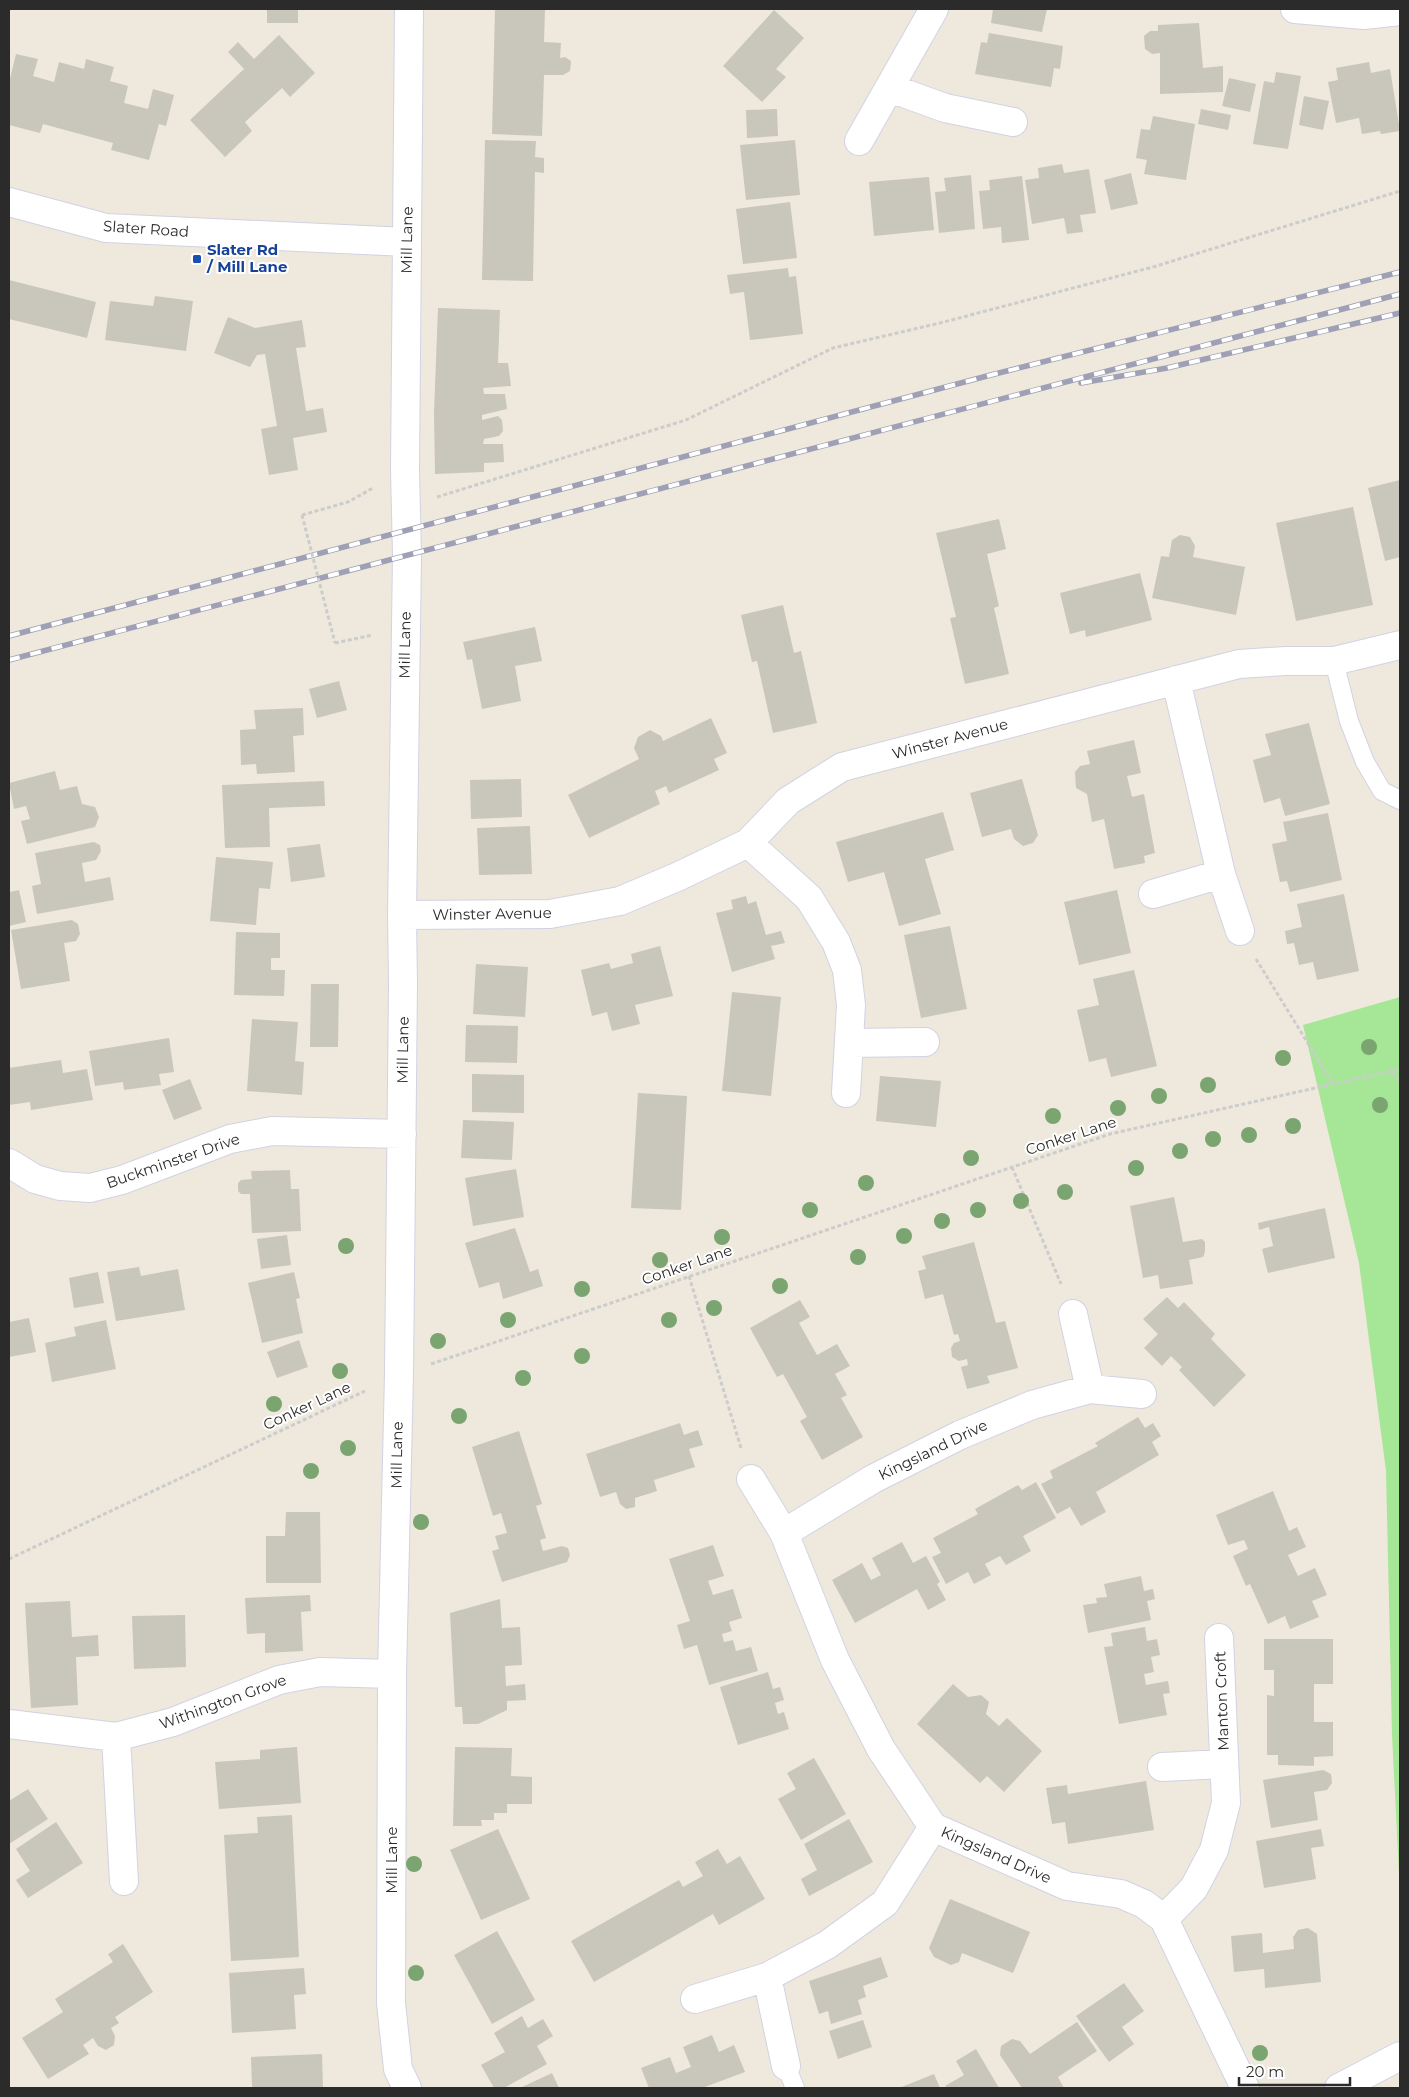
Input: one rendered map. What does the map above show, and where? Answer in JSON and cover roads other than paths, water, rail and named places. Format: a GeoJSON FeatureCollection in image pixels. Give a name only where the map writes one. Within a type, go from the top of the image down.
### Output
{"type":"FeatureCollection","features":[{"type":"Feature","properties":{"kind":"street","name":"Mill Lane"},"geometry":{"type":"LineString","coordinates":[[407,2088],[398,2068],[391,2003],[392,1674],[402,1134],[402,915],[410,9]]}},
{"type":"Feature","properties":{"kind":"street"},"geometry":{"type":"LineString","coordinates":[[859,141],[934,9]]}},
{"type":"Feature","properties":{"kind":"street"},"geometry":{"type":"LineString","coordinates":[[1295,9],[1364,15],[1400,11]]}},
{"type":"Feature","properties":{"kind":"street"},"geometry":{"type":"LineString","coordinates":[[890,88],[945,108],[1013,122]]}},
{"type":"Feature","properties":{"kind":"street","name":"Slater Road"},"geometry":{"type":"LineString","coordinates":[[9,202],[106,228],[407,242]]}},
{"type":"Feature","properties":{"kind":"street","name":"Winster Avenue"},"geometry":{"type":"LineString","coordinates":[[402,915],[550,914],[620,901],[677,878],[748,843],[788,801],[842,767],[1239,664],[1286,661],[1334,661],[1400,645]]}},
{"type":"Feature","properties":{"kind":"street"},"geometry":{"type":"LineString","coordinates":[[1176,680],[1221,874],[1240,932]]}},
{"type":"Feature","properties":{"kind":"street"},"geometry":{"type":"LineString","coordinates":[[748,843],[810,898],[836,942],[847,970],[851,1005],[846,1093]]}},
{"type":"Feature","properties":{"kind":"street"},"geometry":{"type":"LineString","coordinates":[[1154,894],[1221,874]]}},
{"type":"Feature","properties":{"kind":"street"},"geometry":{"type":"LineString","coordinates":[[849,1043],[925,1042]]}},
{"type":"Feature","properties":{"kind":"street","name":"Buckminster Drive"},"geometry":{"type":"LineString","coordinates":[[9,1163],[35,1179],[60,1186],[90,1188],[122,1180],[230,1139],[272,1131],[402,1134]]}},
{"type":"Feature","properties":{"kind":"street"},"geometry":{"type":"LineString","coordinates":[[1074,1314],[1090,1389]]}},
{"type":"Feature","properties":{"kind":"street","name":"Kingsland Drive"},"geometry":{"type":"LineString","coordinates":[[784,1533],[873,1479],[960,1435],[1032,1405],[1090,1389],[1142,1394]]}},
{"type":"Feature","properties":{"kind":"street","name":"Kingsland Drive"},"geometry":{"type":"LineString","coordinates":[[751,1479],[784,1533],[835,1660],[881,1749],[933,1827],[1067,1886],[1121,1894],[1144,1904],[1164,1919],[1245,2088]]}},
{"type":"Feature","properties":{"kind":"street","name":"Manton Croft"},"geometry":{"type":"LineString","coordinates":[[1164,1919],[1194,1888],[1214,1850],[1226,1803],[1219,1638]]}},
{"type":"Feature","properties":{"kind":"street","name":"Withington Grove"},"geometry":{"type":"LineString","coordinates":[[9,1724],[116,1737],[173,1722],[279,1680],[320,1672],[392,1674]]}},
{"type":"Feature","properties":{"kind":"street"},"geometry":{"type":"LineString","coordinates":[[116,1737],[124,1881]]}},
{"type":"Feature","properties":{"kind":"street","name":"Manton Croft"},"geometry":{"type":"LineString","coordinates":[[1162,1767],[1224,1764]]}},
{"type":"Feature","properties":{"kind":"street"},"geometry":{"type":"LineString","coordinates":[[695,1999],[767,1977],[827,1945],[885,1903],[933,1827]]}},
{"type":"Feature","properties":{"kind":"street"},"geometry":{"type":"LineString","coordinates":[[767,1977],[791,2077]]}},
{"type":"Feature","properties":{"kind":"street"},"geometry":{"type":"LineString","coordinates":[[1339,2088],[1400,2056]]}},
{"type":"Feature","properties":{"kind":"lane"},"geometry":{"type":"LineString","coordinates":[[1334,661],[1349,721],[1365,762],[1382,791],[1400,800]]}},
{"type":"Feature","properties":{"kind":"railway"},"geometry":{"type":"LineString","coordinates":[[9,636],[987,376],[1400,272]]}},
{"type":"Feature","properties":{"kind":"railway"},"geometry":{"type":"LineString","coordinates":[[9,660],[1400,294]]}},
{"type":"Feature","properties":{"kind":"railway"},"geometry":{"type":"LineString","coordinates":[[1081,383],[1167,368],[1400,313]]}},
{"type":"Feature","properties":{"kind":"place","name":"Slater Rd / Mill Lane"},"geometry":{"type":"Point","coordinates":[197,259]}}]}
